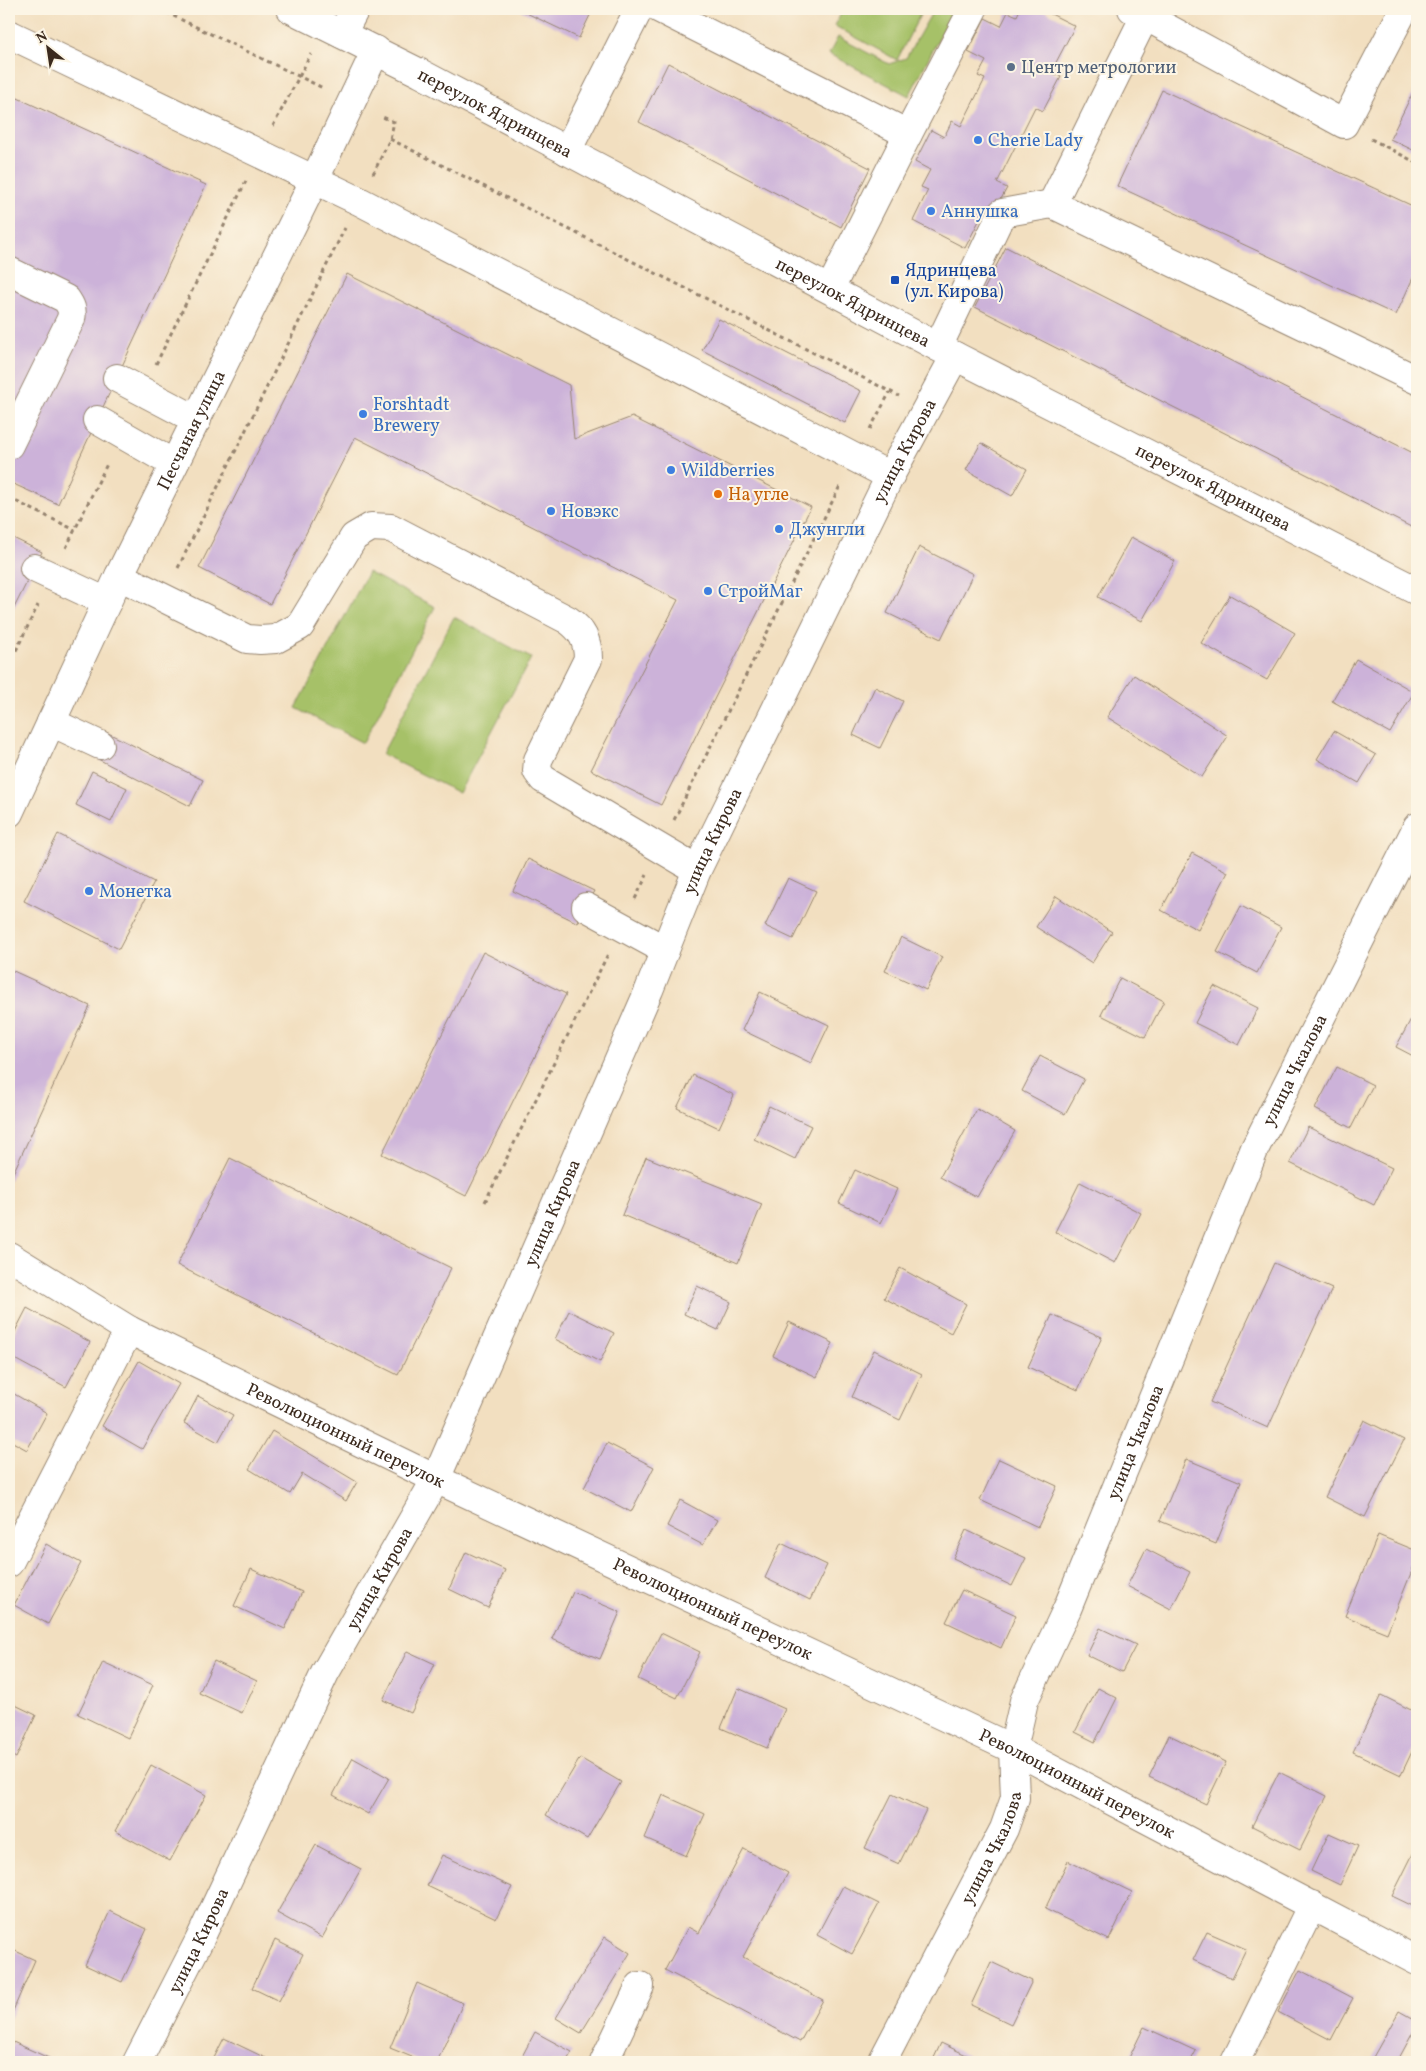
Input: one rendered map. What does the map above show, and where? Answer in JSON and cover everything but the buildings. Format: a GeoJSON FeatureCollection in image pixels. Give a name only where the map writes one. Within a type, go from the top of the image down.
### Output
{"type":"FeatureCollection","features":[{"type":"Feature","properties":{"kind":"street","name":"переулок Ядринцева"},"geometry":{"type":"LineString","coordinates":[[291,9],[376,50],[947,352],[1417,591]]}},
{"type":"Feature","properties":{"kind":"street"},"geometry":{"type":"LineString","coordinates":[[334,30],[355,9]]}},
{"type":"Feature","properties":{"kind":"street"},"geometry":{"type":"LineString","coordinates":[[567,151],[639,9]]}},
{"type":"Feature","properties":{"kind":"street"},"geometry":{"type":"LineString","coordinates":[[660,9],[908,134]]}},
{"type":"Feature","properties":{"kind":"street"},"geometry":{"type":"LineString","coordinates":[[830,289],[908,134],[974,9]]}},
{"type":"Feature","properties":{"kind":"street"},"geometry":{"type":"LineString","coordinates":[[1404,9],[1344,124],[1139,13],[1052,204],[1417,380]]}},
{"type":"Feature","properties":{"kind":"street"},"geometry":{"type":"LineString","coordinates":[[9,34],[359,201],[890,476]]}},
{"type":"Feature","properties":{"kind":"street","name":"Песчаная улица"},"geometry":{"type":"LineString","coordinates":[[9,813],[17,773],[51,722],[119,576],[197,420],[376,50]]}},
{"type":"Feature","properties":{"kind":"street","name":"улица Кирова"},"geometry":{"type":"LineString","coordinates":[[137,2062],[200,1942],[325,1673],[436,1479],[697,870],[890,476],[947,352],[1002,213],[1052,204]]}},
{"type":"Feature","properties":{"kind":"street"},"geometry":{"type":"LineString","coordinates":[[9,272],[66,299],[73,313],[9,445]]}},
{"type":"Feature","properties":{"kind":"street"},"geometry":{"type":"LineString","coordinates":[[117,378],[197,420]]}},
{"type":"Feature","properties":{"kind":"street"},"geometry":{"type":"LineString","coordinates":[[97,420],[174,464]]}},
{"type":"Feature","properties":{"kind":"street"},"geometry":{"type":"LineString","coordinates":[[119,576],[247,639],[276,639],[300,626],[354,537],[371,527],[391,528],[568,620],[576,626],[585,638],[588,659],[538,760],[537,771],[542,779],[697,870]]}},
{"type":"Feature","properties":{"kind":"street"},"geometry":{"type":"LineString","coordinates":[[34,568],[107,602]]}},
{"type":"Feature","properties":{"kind":"street"},"geometry":{"type":"LineString","coordinates":[[51,722],[100,744]]}},
{"type":"Feature","properties":{"kind":"street","name":"улица Чкалова"},"geometry":{"type":"LineString","coordinates":[[882,2062],[1004,1829],[1016,1798],[1013,1749],[1024,1701],[1067,1609],[1255,1148],[1417,827]]}},
{"type":"Feature","properties":{"kind":"street"},"geometry":{"type":"LineString","coordinates":[[586,907],[664,950]]}},
{"type":"Feature","properties":{"kind":"street","name":"Революционный переулок"},"geometry":{"type":"LineString","coordinates":[[9,1256],[129,1330],[436,1479],[1013,1749],[1417,1961]]}},
{"type":"Feature","properties":{"kind":"street"},"geometry":{"type":"LineString","coordinates":[[9,1563],[129,1330]]}},
{"type":"Feature","properties":{"kind":"street"},"geometry":{"type":"LineString","coordinates":[[1235,2062],[1312,1905]]}},
{"type":"Feature","properties":{"kind":"street"},"geometry":{"type":"LineString","coordinates":[[604,2062],[640,1986]]}},
{"type":"Feature","properties":{"kind":"path"},"geometry":{"type":"LineString","coordinates":[[159,9],[300,76]]}},
{"type":"Feature","properties":{"kind":"path"},"geometry":{"type":"LineString","coordinates":[[259,154],[300,76],[334,30]]}},
{"type":"Feature","properties":{"kind":"path"},"geometry":{"type":"LineString","coordinates":[[178,568],[390,139],[394,122]]}},
{"type":"Feature","properties":{"kind":"path"},"geometry":{"type":"LineString","coordinates":[[1344,124],[1417,163]]}},
{"type":"Feature","properties":{"kind":"path"},"geometry":{"type":"LineString","coordinates":[[390,139],[890,392],[854,458]]}},
{"type":"Feature","properties":{"kind":"path"},"geometry":{"type":"LineString","coordinates":[[9,498],[75,530]]}},
{"type":"Feature","properties":{"kind":"green space"},"geometry":{"type":"Polygon","coordinates":[[[843,9],[923,9],[897,60],[835,26],[843,9]]]}},
{"type":"Feature","properties":{"kind":"green space"},"geometry":{"type":"Polygon","coordinates":[[[934,9],[954,9],[909,96],[829,54],[838,37],[889,64],[906,58],[934,9]]]}},
{"type":"Feature","properties":{"kind":"green space"},"geometry":{"type":"Polygon","coordinates":[[[368,572],[435,607],[363,743],[296,708],[368,572]]]}},
{"type":"Feature","properties":{"kind":"green space"},"geometry":{"type":"Polygon","coordinates":[[[454,617],[531,658],[459,793],[382,754],[454,617]]]}},
{"type":"Feature","properties":{"kind":"place","name":"Центр метрологии"},"geometry":{"type":"Point","coordinates":[1011,67]}},
{"type":"Feature","properties":{"kind":"place","name":"Cherie Lady"},"geometry":{"type":"Point","coordinates":[978,140]}},
{"type":"Feature","properties":{"kind":"place","name":"Аннушка"},"geometry":{"type":"Point","coordinates":[931,211]}},
{"type":"Feature","properties":{"kind":"place","name":"Ядринцева (ул. Кирова)"},"geometry":{"type":"Point","coordinates":[895,280]}},
{"type":"Feature","properties":{"kind":"place","name":"Forshtadt Brewery"},"geometry":{"type":"Point","coordinates":[363,414]}},
{"type":"Feature","properties":{"kind":"place","name":"Wildberries"},"geometry":{"type":"Point","coordinates":[671,470]}},
{"type":"Feature","properties":{"kind":"place","name":"На угле"},"geometry":{"type":"Point","coordinates":[718,494]}},
{"type":"Feature","properties":{"kind":"place","name":"Новэкс"},"geometry":{"type":"Point","coordinates":[551,511]}},
{"type":"Feature","properties":{"kind":"place","name":"Джунгли"},"geometry":{"type":"Point","coordinates":[779,529]}},
{"type":"Feature","properties":{"kind":"place","name":"СтройМаг"},"geometry":{"type":"Point","coordinates":[708,591]}},
{"type":"Feature","properties":{"kind":"place","name":"Монетка"},"geometry":{"type":"Point","coordinates":[89,891]}}]}
